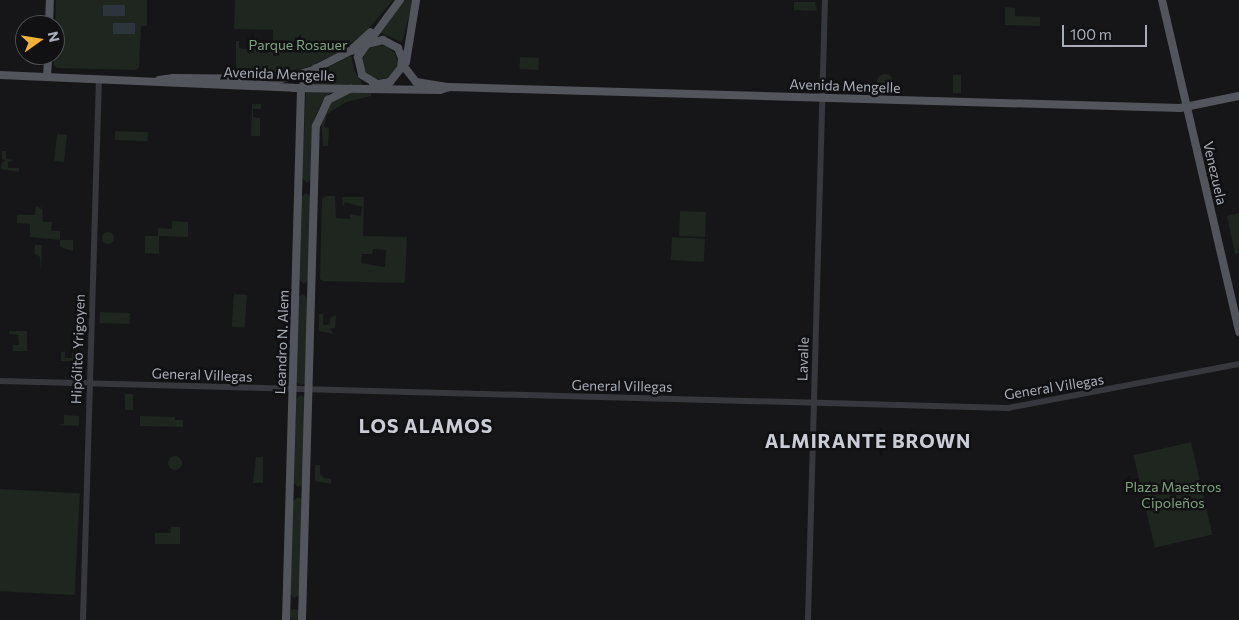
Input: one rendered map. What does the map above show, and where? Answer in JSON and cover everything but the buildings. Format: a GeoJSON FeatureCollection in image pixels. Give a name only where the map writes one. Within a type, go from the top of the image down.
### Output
{"type":"FeatureCollection","features":[{"type":"Feature","properties":{"kind":"main road"},"geometry":{"type":"LineString","coordinates":[[49,15],[50,0]]}},
{"type":"Feature","properties":{"kind":"main road"},"geometry":{"type":"LineString","coordinates":[[379,84],[364,78],[359,68],[358,58],[400,0]]}},
{"type":"Feature","properties":{"kind":"main road"},"geometry":{"type":"LineString","coordinates":[[414,80],[406,62],[416,0]]}},
{"type":"Feature","properties":{"kind":"main road","name":"Venezuela"},"geometry":{"type":"LineString","coordinates":[[1162,0],[1239,332]]}},
{"type":"Feature","properties":{"kind":"main road"},"geometry":{"type":"LineString","coordinates":[[350,51],[389,15]]}},
{"type":"Feature","properties":{"kind":"main road"},"geometry":{"type":"LineString","coordinates":[[365,46],[378,40],[389,41],[398,48],[402,61],[414,80]]}},
{"type":"Feature","properties":{"kind":"main road"},"geometry":{"type":"LineString","coordinates":[[360,89],[394,79],[409,42]]}},
{"type":"Feature","properties":{"kind":"main road","name":"Avenida Mengelle"},"geometry":{"type":"LineString","coordinates":[[158,80],[170,78],[276,80],[315,69],[350,51],[365,46]]}},
{"type":"Feature","properties":{"kind":"main road"},"geometry":{"type":"LineString","coordinates":[[48,65],[48,77]]}},
{"type":"Feature","properties":{"kind":"main road"},"geometry":{"type":"LineString","coordinates":[[301,88],[315,69]]}},
{"type":"Feature","properties":{"kind":"main road","name":"Avenida Mengelle"},"geometry":{"type":"LineString","coordinates":[[0,75],[158,80],[202,85],[301,88],[400,89],[449,87],[1186,108],[1239,96]]}},
{"type":"Feature","properties":{"kind":"main road","name":"Avenida Mengelle"},"geometry":{"type":"LineString","coordinates":[[414,80],[449,87]]}},
{"type":"Feature","properties":{"kind":"main road","name":"Avenida Mengelle"},"geometry":{"type":"LineString","coordinates":[[379,84],[400,89]]}},
{"type":"Feature","properties":{"kind":"main road","name":"Leandro N. Alem"},"geometry":{"type":"LineString","coordinates":[[286,620],[301,88]]}},
{"type":"Feature","properties":{"kind":"main road","name":"Leandro N. Alem"},"geometry":{"type":"LineString","coordinates":[[302,620],[316,126],[328,100],[350,89]]}},
{"type":"Feature","properties":{"kind":"street","name":"Lavalle"},"geometry":{"type":"LineString","coordinates":[[808,620],[825,0]]}},
{"type":"Feature","properties":{"kind":"street","name":"Hipólito Yrigoyen"},"geometry":{"type":"LineString","coordinates":[[82,620],[99,78]]}},
{"type":"Feature","properties":{"kind":"street","name":"General Villegas"},"geometry":{"type":"LineString","coordinates":[[0,381],[308,391],[1012,408],[1239,364]]}},
{"type":"Feature","properties":{"kind":"green space"},"geometry":{"type":"Polygon","coordinates":[[[56,0],[147,0],[147,26],[141,26],[139,67],[136,70],[57,68],[54,65],[65,65],[65,15],[56,15],[56,0]]]}},
{"type":"Feature","properties":{"kind":"green space","name":"Parque Rosauer"},"geometry":{"type":"Polygon","coordinates":[[[235,0],[393,0],[366,32],[336,54],[308,67],[272,75],[272,73],[236,70],[236,41],[239,41],[239,48],[252,50],[253,42],[256,48],[273,49],[273,30],[234,29],[235,0]]]}},
{"type":"Feature","properties":{"kind":"green space"},"geometry":{"type":"Polygon","coordinates":[[[404,0],[412,0],[402,42],[380,33],[404,0]]]}},
{"type":"Feature","properties":{"kind":"green space"},"geometry":{"type":"Polygon","coordinates":[[[794,2],[815,2],[817,11],[794,10],[794,2]]]}},
{"type":"Feature","properties":{"kind":"green space"},"geometry":{"type":"Polygon","coordinates":[[[1005,7],[1015,8],[1015,16],[1040,17],[1040,26],[1005,25],[1005,7]]]}},
{"type":"Feature","properties":{"kind":"green space"},"geometry":{"type":"Polygon","coordinates":[[[380,45],[387,46],[392,50],[396,55],[396,69],[392,74],[387,78],[380,79],[373,78],[368,74],[364,69],[363,62],[364,55],[368,50],[373,46],[380,45]]]}},
{"type":"Feature","properties":{"kind":"green space"},"geometry":{"type":"Polygon","coordinates":[[[351,55],[354,70],[363,85],[309,84],[310,77],[351,55]]]}},
{"type":"Feature","properties":{"kind":"green space"},"geometry":{"type":"Polygon","coordinates":[[[520,57],[539,58],[538,70],[519,69],[520,57]]]}},
{"type":"Feature","properties":{"kind":"green space"},"geometry":{"type":"Polygon","coordinates":[[[882,74],[888,74],[893,79],[891,88],[882,90],[877,85],[877,79],[882,74]]]}},
{"type":"Feature","properties":{"kind":"green space"},"geometry":{"type":"Polygon","coordinates":[[[953,75],[961,75],[961,93],[953,93],[953,75]]]}},
{"type":"Feature","properties":{"kind":"green space"},"geometry":{"type":"Polygon","coordinates":[[[306,92],[331,92],[321,104],[314,120],[311,180],[307,183],[302,178],[306,92]]]}},
{"type":"Feature","properties":{"kind":"green space"},"geometry":{"type":"Polygon","coordinates":[[[352,92],[371,92],[371,96],[346,102],[327,114],[324,127],[329,128],[328,146],[323,146],[321,119],[330,103],[352,92]]]}},
{"type":"Feature","properties":{"kind":"green space"},"geometry":{"type":"Polygon","coordinates":[[[252,104],[261,104],[261,109],[253,109],[253,117],[260,118],[260,136],[251,136],[252,104]]]}},
{"type":"Feature","properties":{"kind":"green space"},"geometry":{"type":"Polygon","coordinates":[[[115,131],[148,132],[148,141],[115,140],[115,131]]]}},
{"type":"Feature","properties":{"kind":"green space"},"geometry":{"type":"Polygon","coordinates":[[[57,134],[67,135],[64,162],[54,161],[57,134]]]}},
{"type":"Feature","properties":{"kind":"green space"},"geometry":{"type":"Polygon","coordinates":[[[2,151],[6,151],[6,159],[14,160],[8,162],[8,168],[19,168],[19,172],[1,169],[2,162],[6,161],[2,159],[2,151]]]}},
{"type":"Feature","properties":{"kind":"green space"},"geometry":{"type":"Polygon","coordinates":[[[306,193],[311,197],[308,280],[304,284],[299,279],[301,197],[306,193]]]}},
{"type":"Feature","properties":{"kind":"green space"},"geometry":{"type":"Polygon","coordinates":[[[326,196],[335,196],[336,218],[350,219],[350,214],[361,216],[362,207],[345,202],[343,208],[342,197],[364,197],[363,236],[407,237],[405,281],[403,283],[323,281],[320,279],[322,199],[326,196]],[[373,249],[372,254],[362,254],[361,263],[385,267],[386,250],[373,249]]]}},
{"type":"Feature","properties":{"kind":"green space"},"geometry":{"type":"Polygon","coordinates":[[[42,205],[43,222],[52,222],[51,231],[60,231],[60,240],[30,237],[30,224],[17,223],[17,215],[35,215],[36,206],[41,209],[42,205]]]}},
{"type":"Feature","properties":{"kind":"green space"},"geometry":{"type":"Polygon","coordinates":[[[680,211],[706,212],[705,237],[679,236],[680,211]]]}},
{"type":"Feature","properties":{"kind":"green space"},"geometry":{"type":"Polygon","coordinates":[[[1239,213],[1239,253],[1235,254],[1227,216],[1239,213]]]}},
{"type":"Feature","properties":{"kind":"green space"},"geometry":{"type":"Polygon","coordinates":[[[172,221],[188,222],[188,237],[159,236],[159,254],[145,253],[145,236],[158,236],[158,228],[172,229],[172,221]]]}},
{"type":"Feature","properties":{"kind":"green space"},"geometry":{"type":"Polygon","coordinates":[[[108,232],[114,238],[108,244],[102,238],[108,232]]]}},
{"type":"Feature","properties":{"kind":"green space"},"geometry":{"type":"Polygon","coordinates":[[[672,237],[705,239],[704,262],[671,260],[672,237]]]}},
{"type":"Feature","properties":{"kind":"green space"},"geometry":{"type":"Polygon","coordinates":[[[60,240],[73,240],[73,251],[60,247],[60,240]]]}},
{"type":"Feature","properties":{"kind":"green space"},"geometry":{"type":"Polygon","coordinates":[[[35,245],[42,245],[41,272],[40,257],[34,253],[35,245]]]}},
{"type":"Feature","properties":{"kind":"green space"},"geometry":{"type":"Polygon","coordinates":[[[234,294],[247,295],[245,328],[232,327],[234,294]]]}},
{"type":"Feature","properties":{"kind":"green space"},"geometry":{"type":"Polygon","coordinates":[[[303,294],[308,298],[305,383],[301,385],[296,382],[298,297],[303,294]]]}},
{"type":"Feature","properties":{"kind":"green space"},"geometry":{"type":"Polygon","coordinates":[[[100,312],[130,313],[130,324],[100,323],[100,312]]]}},
{"type":"Feature","properties":{"kind":"green space"},"geometry":{"type":"Polygon","coordinates":[[[319,314],[323,314],[323,325],[329,325],[330,318],[336,315],[335,328],[330,329],[334,334],[319,331],[319,314]]]}},
{"type":"Feature","properties":{"kind":"green space"},"geometry":{"type":"Polygon","coordinates":[[[9,331],[27,331],[27,351],[13,351],[13,345],[19,345],[18,335],[9,334],[9,331]]]}},
{"type":"Feature","properties":{"kind":"green space"},"geometry":{"type":"Polygon","coordinates":[[[61,352],[65,352],[65,358],[72,358],[72,353],[82,353],[82,361],[61,361],[61,352]]]}},
{"type":"Feature","properties":{"kind":"green space"},"geometry":{"type":"Polygon","coordinates":[[[125,394],[133,394],[133,410],[125,410],[125,394]]]}},
{"type":"Feature","properties":{"kind":"green space"},"geometry":{"type":"Polygon","coordinates":[[[301,395],[305,399],[303,485],[298,487],[294,483],[296,399],[301,395]]]}},
{"type":"Feature","properties":{"kind":"green space"},"geometry":{"type":"Polygon","coordinates":[[[64,415],[79,416],[79,426],[57,425],[64,424],[64,415]]]}},
{"type":"Feature","properties":{"kind":"green space"},"geometry":{"type":"Polygon","coordinates":[[[140,416],[175,417],[175,420],[183,420],[183,427],[140,426],[140,416]]]}},
{"type":"Feature","properties":{"kind":"green space","name":"Plaza Maestros Cipoleños"},"geometry":{"type":"Polygon","coordinates":[[[1191,442],[1212,535],[1155,548],[1134,455],[1191,442]]]}},
{"type":"Feature","properties":{"kind":"green space"},"geometry":{"type":"Polygon","coordinates":[[[172,456],[178,456],[182,463],[178,470],[172,470],[168,466],[168,460],[172,456]]]}},
{"type":"Feature","properties":{"kind":"green space"},"geometry":{"type":"Polygon","coordinates":[[[256,457],[263,457],[263,483],[253,483],[256,457]]]}},
{"type":"Feature","properties":{"kind":"green space"},"geometry":{"type":"Polygon","coordinates":[[[315,465],[320,465],[320,474],[324,478],[331,479],[331,484],[315,481],[315,465]]]}},
{"type":"Feature","properties":{"kind":"green space"},"geometry":{"type":"Polygon","coordinates":[[[0,489],[80,493],[75,595],[0,591],[0,489]]]}},
{"type":"Feature","properties":{"kind":"green space"},"geometry":{"type":"Polygon","coordinates":[[[298,497],[302,499],[300,595],[294,598],[290,594],[293,501],[298,497]]]}},
{"type":"Feature","properties":{"kind":"green space"},"geometry":{"type":"Polygon","coordinates":[[[171,527],[180,527],[180,544],[155,544],[155,533],[170,533],[171,527]]]}},
{"type":"Feature","properties":{"kind":"green space"},"geometry":{"type":"Polygon","coordinates":[[[294,608],[300,614],[294,620],[288,614],[294,608]]]}},
{"type":"Feature","properties":{"kind":"shaded area"},"geometry":{"type":"Polygon","coordinates":[[[103,5],[125,5],[125,16],[103,16],[103,5]]]}},
{"type":"Feature","properties":{"kind":"shaded area"},"geometry":{"type":"Polygon","coordinates":[[[113,23],[135,23],[135,34],[113,34],[113,23]]]}},
{"type":"Feature","properties":{"kind":"district","name":"LOS ALAMOS"},"geometry":{"type":"Point","coordinates":[426,426]}},
{"type":"Feature","properties":{"kind":"district","name":"ALMIRANTE BROWN"},"geometry":{"type":"Point","coordinates":[868,441]}}]}
